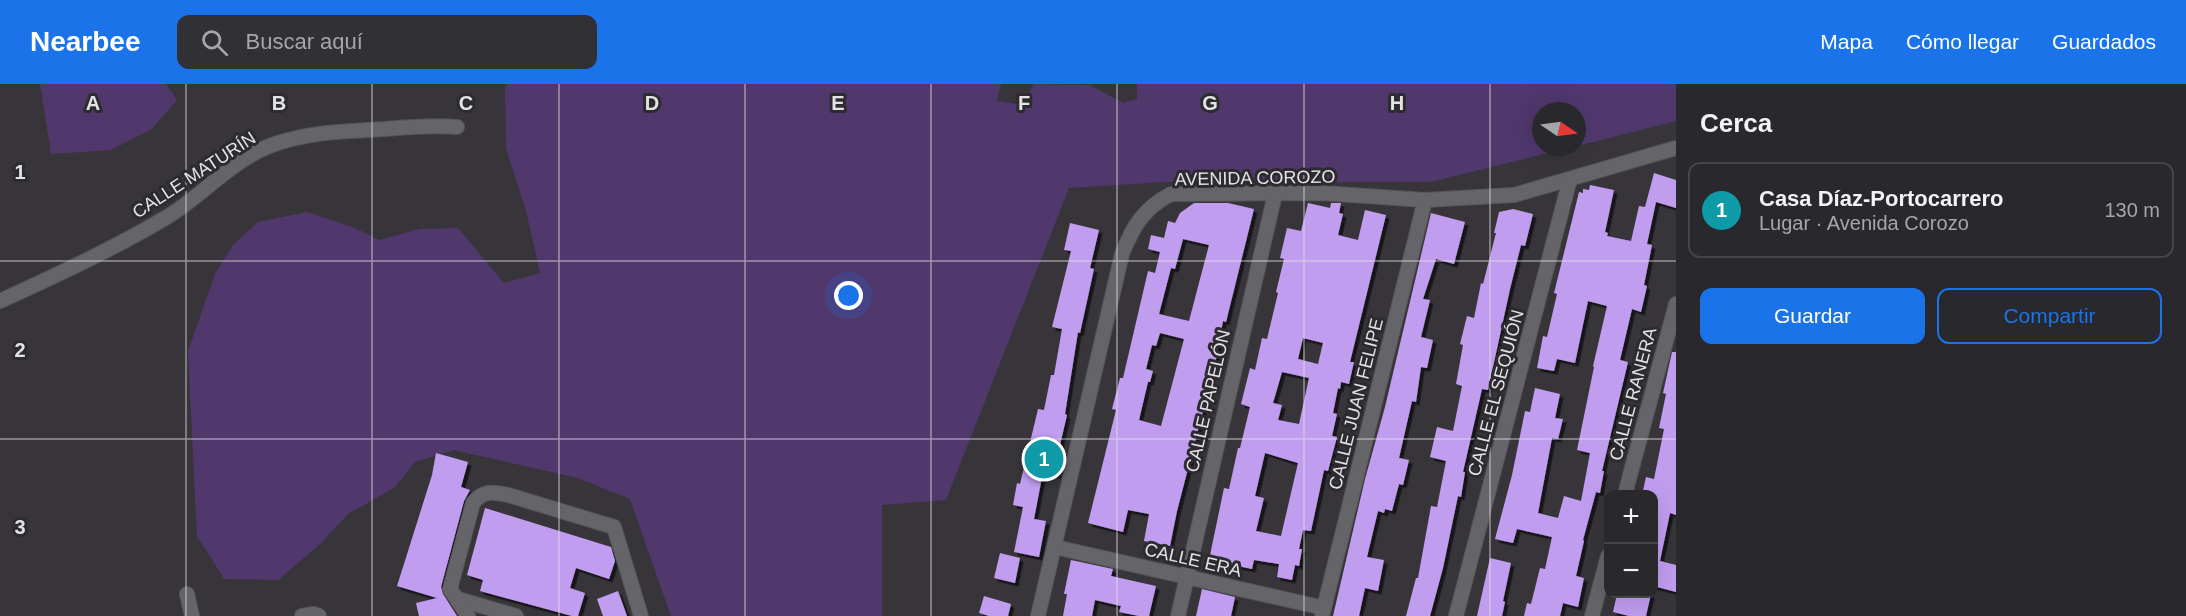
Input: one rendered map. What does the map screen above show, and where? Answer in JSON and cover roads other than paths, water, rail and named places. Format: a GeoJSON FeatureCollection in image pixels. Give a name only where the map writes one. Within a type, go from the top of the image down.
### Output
{"type":"FeatureCollection","features":[{"type":"Feature","properties":{"kind":"street","name":"CALLE MATURÍN"},"geometry":{"type":"LineString","coordinates":[[0,301],[100,255],[150,227],[170,215],[211,182],[271,146],[305,136],[338,132],[457,127]]}},
{"type":"Feature","properties":{"kind":"street","name":"AVENIDA COROZO"},"geometry":{"type":"LineString","coordinates":[[1038,616],[1122,254],[1129,236],[1154,203],[1172,194],[1322,193],[1425,200],[1514,195],[1676,148]]}},
{"type":"Feature","properties":{"kind":"street","name":"CALLE EL SEQUIÓN"},"geometry":{"type":"LineString","coordinates":[[1456,616],[1570,179]]}},
{"type":"Feature","properties":{"kind":"street","name":"CALLE PAPELÓN"},"geometry":{"type":"LineString","coordinates":[[1178,616],[1275,194]]}},
{"type":"Feature","properties":{"kind":"street","name":"CALLE JUAN FELIPE"},"geometry":{"type":"LineString","coordinates":[[1322,612],[1425,200]]}},
{"type":"Feature","properties":{"kind":"street","name":"CALLE RANERA"},"geometry":{"type":"LineString","coordinates":[[1626,490],[1676,304]]}},
{"type":"Feature","properties":{"kind":"street"},"geometry":{"type":"LineString","coordinates":[[468,616],[450,589],[473,503],[480,495],[492,492],[614,527],[641,616]]}},
{"type":"Feature","properties":{"kind":"street","name":"CALLE ERA"},"geometry":{"type":"LineString","coordinates":[[1055,547],[1322,612]]}},
{"type":"Feature","properties":{"kind":"street"},"geometry":{"type":"LineString","coordinates":[[1592,616],[1604,571]]}},
{"type":"Feature","properties":{"kind":"street"},"geometry":{"type":"LineString","coordinates":[[187,594],[192,616]]}},
{"type":"Feature","properties":{"kind":"street"},"geometry":{"type":"LineString","coordinates":[[458,599],[516,616]]}},
{"type":"Feature","properties":{"kind":"street"},"geometry":{"type":"LineString","coordinates":[[302,616],[314,614],[319,616]]}},
{"type":"Feature","properties":{"kind":"place","name":"Casa Díaz-Portocarrero"},"geometry":{"type":"Point","coordinates":[1044,459]}}]}
